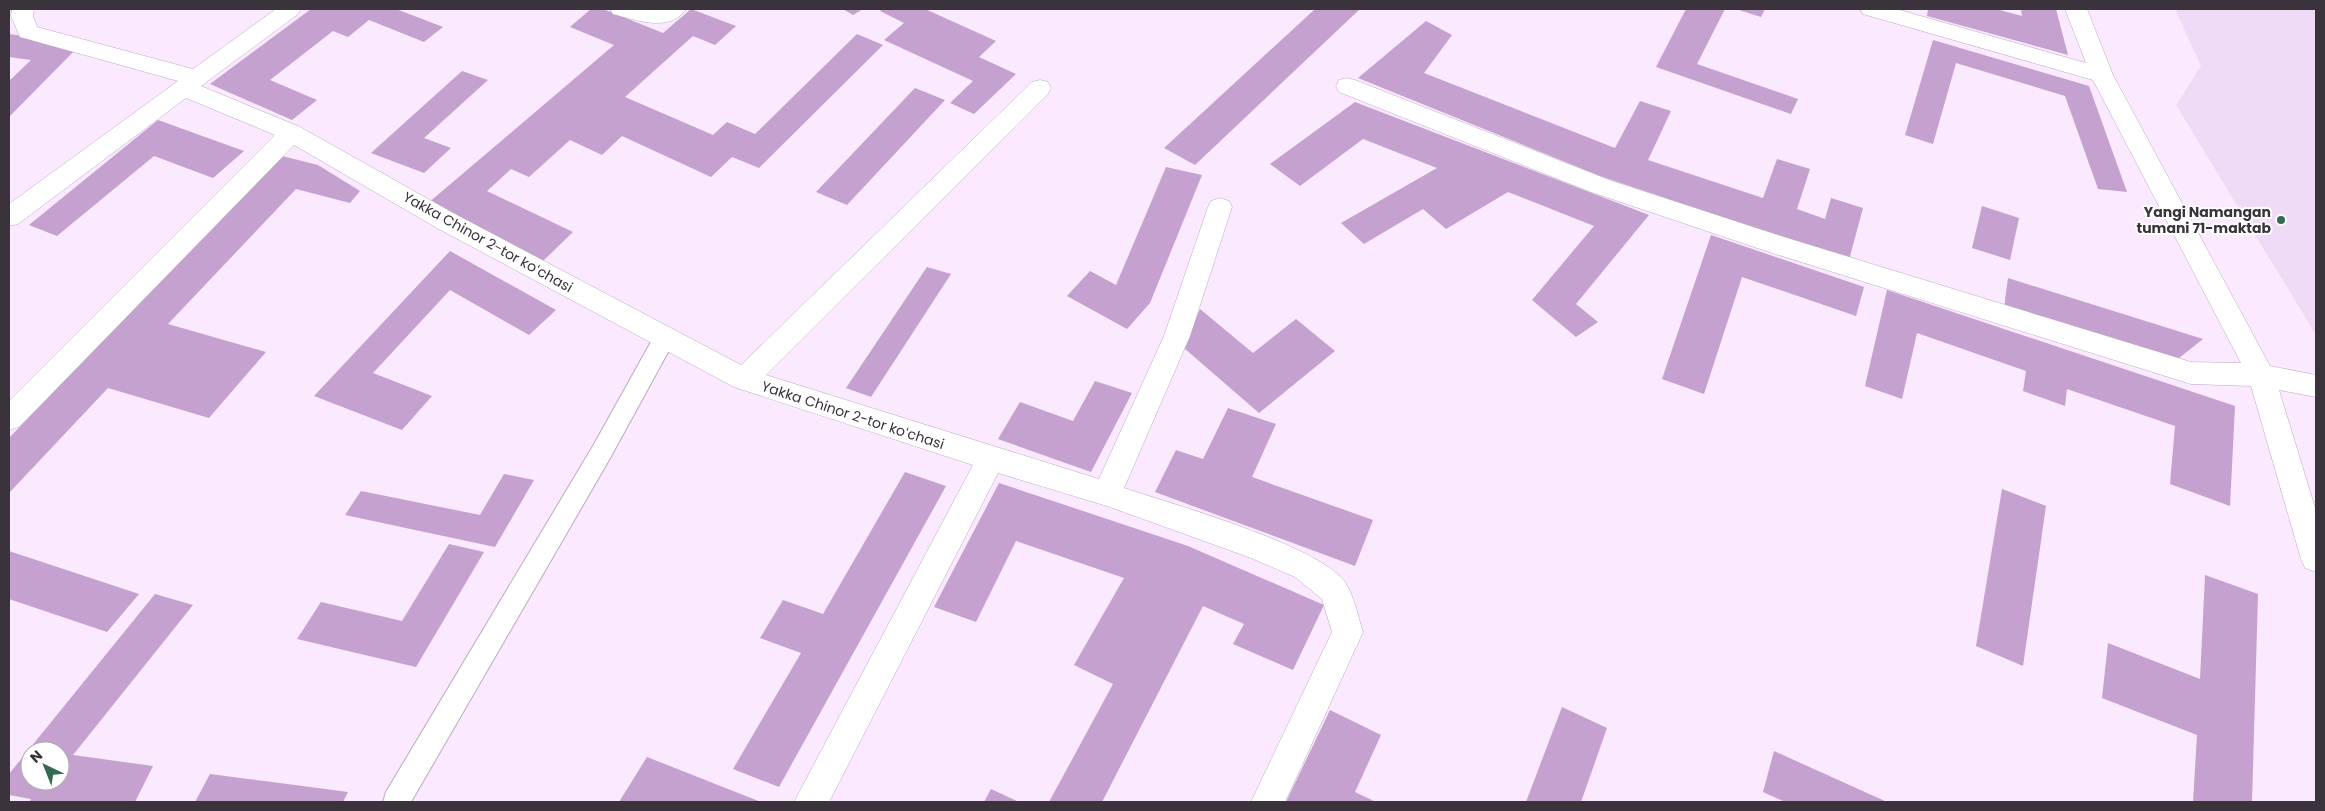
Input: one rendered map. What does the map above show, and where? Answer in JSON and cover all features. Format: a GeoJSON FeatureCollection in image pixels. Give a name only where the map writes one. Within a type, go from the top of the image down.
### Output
{"type":"FeatureCollection","features":[{"type":"Feature","properties":{"kind":"street","name":"Yakka Chinor 2-tor koʻchasi"},"geometry":{"type":"LineString","coordinates":[[23,9],[22,16],[28,32],[190,83],[292,132],[446,221],[744,379],[990,459],[1106,494],[1260,548],[1306,568],[1334,591],[1348,632],[1268,802]]}},
{"type":"Feature","properties":{"kind":"street"},"geometry":{"type":"LineString","coordinates":[[9,217],[290,9]]}},
{"type":"Feature","properties":{"kind":"street"},"geometry":{"type":"LineString","coordinates":[[620,9],[645,15],[660,16],[675,9]]}},
{"type":"Feature","properties":{"kind":"street"},"geometry":{"type":"LineString","coordinates":[[1871,9],[2102,75]]}},
{"type":"Feature","properties":{"kind":"street"},"geometry":{"type":"LineString","coordinates":[[2076,9],[2102,75],[2261,375],[2316,559]]}},
{"type":"Feature","properties":{"kind":"street"},"geometry":{"type":"LineString","coordinates":[[1347,86],[1600,186],[1788,248],[2191,373],[2261,375],[2316,386]]}},
{"type":"Feature","properties":{"kind":"street"},"geometry":{"type":"LineString","coordinates":[[744,379],[1040,88]]}},
{"type":"Feature","properties":{"kind":"street"},"geometry":{"type":"LineString","coordinates":[[9,419],[292,132]]}},
{"type":"Feature","properties":{"kind":"street"},"geometry":{"type":"LineString","coordinates":[[1106,494],[1177,336],[1220,207]]}},
{"type":"Feature","properties":{"kind":"street"},"geometry":{"type":"LineString","coordinates":[[810,802],[990,459]]}},
{"type":"Feature","properties":{"kind":"lane"},"geometry":{"type":"LineString","coordinates":[[396,802],[601,453],[665,337]]}},
{"type":"Feature","properties":{"kind":"shaded area","name":"Yangi Namangan tumani 71-maktab"},"geometry":{"type":"Polygon","coordinates":[[[2175,9],[2316,9],[2316,335],[2176,105],[2201,66],[2175,9]]]}},
{"type":"Feature","properties":{"kind":"building"},"geometry":{"type":"Polygon","coordinates":[[[311,9],[396,9],[443,27],[424,42],[369,20],[348,37],[333,31],[270,80],[317,100],[292,120],[210,84],[311,9]]]}},
{"type":"Feature","properties":{"kind":"building"},"geometry":{"type":"Polygon","coordinates":[[[591,9],[603,9],[663,33],[691,9],[736,26],[715,45],[693,36],[625,97],[713,135],[727,122],[755,134],[857,34],[883,45],[759,168],[732,157],[711,177],[622,136],[602,155],[570,140],[529,177],[511,169],[487,191],[573,232],[543,261],[427,204],[614,45],[570,27],[591,9]]]}},
{"type":"Feature","properties":{"kind":"building"},"geometry":{"type":"Polygon","coordinates":[[[843,9],[863,9],[853,15],[843,9]]]}},
{"type":"Feature","properties":{"kind":"building"},"geometry":{"type":"Polygon","coordinates":[[[882,9],[925,9],[996,41],[979,57],[1016,74],[974,114],[950,103],[973,81],[884,40],[904,23],[880,11],[882,9]]]}},
{"type":"Feature","properties":{"kind":"building"},"geometry":{"type":"Polygon","coordinates":[[[1315,9],[1360,9],[1195,165],[1164,148],[1315,9]]]}},
{"type":"Feature","properties":{"kind":"building"},"geometry":{"type":"Polygon","coordinates":[[[1686,9],[1725,9],[1697,64],[1798,99],[1791,114],[1656,67],[1686,9]]]}},
{"type":"Feature","properties":{"kind":"building"},"geometry":{"type":"Polygon","coordinates":[[[1736,9],[1765,9],[1761,17],[1736,9]]]}},
{"type":"Feature","properties":{"kind":"building"},"geometry":{"type":"Polygon","coordinates":[[[1928,9],[1996,9],[2022,16],[2021,9],[2056,9],[2068,55],[1927,16],[1928,9]]]}},
{"type":"Feature","properties":{"kind":"building"},"geometry":{"type":"Polygon","coordinates":[[[1426,21],[1452,35],[1424,73],[1615,148],[1640,101],[1671,111],[1648,160],[1763,198],[1777,159],[1810,169],[1797,209],[1825,219],[1831,198],[1863,208],[1849,260],[1600,176],[1358,78],[1426,21]]]}},
{"type":"Feature","properties":{"kind":"building"},"geometry":{"type":"Polygon","coordinates":[[[9,34],[81,44],[9,117],[9,81],[31,60],[9,57],[9,34]]]}},
{"type":"Feature","properties":{"kind":"building"},"geometry":{"type":"Polygon","coordinates":[[[1933,40],[2089,86],[2127,192],[2098,189],[2065,96],[1956,63],[1933,144],[1905,135],[1933,40]]]}},
{"type":"Feature","properties":{"kind":"building"},"geometry":{"type":"Polygon","coordinates":[[[462,71],[488,80],[424,138],[451,148],[424,173],[371,153],[462,71]]]}},
{"type":"Feature","properties":{"kind":"building"},"geometry":{"type":"Polygon","coordinates":[[[915,88],[945,100],[847,205],[816,192],[915,88]]]}},
{"type":"Feature","properties":{"kind":"building"},"geometry":{"type":"Polygon","coordinates":[[[1355,102],[1649,215],[1576,304],[1598,322],[1576,337],[1532,300],[1594,226],[1508,192],[1446,229],[1423,209],[1364,244],[1341,223],[1437,168],[1363,139],[1300,186],[1270,164],[1355,102]]]}},
{"type":"Feature","properties":{"kind":"building"},"geometry":{"type":"Polygon","coordinates":[[[158,120],[244,151],[213,178],[154,156],[57,236],[29,225],[158,120]]]}},
{"type":"Feature","properties":{"kind":"building"},"geometry":{"type":"Polygon","coordinates":[[[282,156],[318,165],[360,191],[350,203],[296,189],[168,324],[266,352],[209,418],[108,388],[9,493],[9,438],[282,156]]]}},
{"type":"Feature","properties":{"kind":"building"},"geometry":{"type":"Polygon","coordinates":[[[1166,167],[1202,175],[1150,303],[1127,329],[1067,296],[1090,271],[1116,285],[1166,167]]]}},
{"type":"Feature","properties":{"kind":"building"},"geometry":{"type":"Polygon","coordinates":[[[1982,206],[2019,218],[2010,260],[1972,248],[1982,206]]]}},
{"type":"Feature","properties":{"kind":"building"},"geometry":{"type":"Polygon","coordinates":[[[1711,235],[1864,287],[1856,316],[1742,277],[1704,394],[1662,379],[1711,235]]]}},
{"type":"Feature","properties":{"kind":"building"},"geometry":{"type":"Polygon","coordinates":[[[450,251],[556,310],[529,335],[450,290],[373,373],[432,396],[402,430],[314,396],[450,251]]]}},
{"type":"Feature","properties":{"kind":"building"},"geometry":{"type":"Polygon","coordinates":[[[927,267],[951,274],[871,397],[846,388],[927,267]]]}},
{"type":"Feature","properties":{"kind":"building"},"geometry":{"type":"Polygon","coordinates":[[[2008,278],[2203,339],[2174,362],[2004,308],[2008,278]]]}},
{"type":"Feature","properties":{"kind":"building"},"geometry":{"type":"Polygon","coordinates":[[[1887,290],[2235,406],[2230,506],[2170,484],[2175,426],[2067,389],[2065,406],[2023,391],[2026,371],[1917,333],[1902,399],[1865,386],[1887,290]]]}},
{"type":"Feature","properties":{"kind":"building"},"geometry":{"type":"Polygon","coordinates":[[[1200,309],[1253,353],[1296,319],[1335,351],[1259,413],[1184,348],[1200,309]]]}},
{"type":"Feature","properties":{"kind":"building"},"geometry":{"type":"Polygon","coordinates":[[[1095,381],[1132,393],[1091,472],[998,439],[1020,402],[1073,421],[1095,381]]]}},
{"type":"Feature","properties":{"kind":"building"},"geometry":{"type":"Polygon","coordinates":[[[1228,408],[1276,424],[1252,477],[1373,520],[1355,566],[1155,492],[1176,450],[1203,459],[1228,408]]]}},
{"type":"Feature","properties":{"kind":"building"},"geometry":{"type":"Polygon","coordinates":[[[905,472],[946,486],[779,787],[733,769],[801,653],[760,638],[783,600],[823,614],[905,472]]]}},
{"type":"Feature","properties":{"kind":"building"},"geometry":{"type":"Polygon","coordinates":[[[504,474],[534,480],[495,547],[345,515],[361,491],[480,515],[504,474]]]}},
{"type":"Feature","properties":{"kind":"building"},"geometry":{"type":"Polygon","coordinates":[[[999,483],[1188,546],[1324,605],[1293,670],[1233,644],[1244,624],[1203,606],[1102,802],[1049,802],[1113,684],[1074,665],[1124,578],[1016,541],[976,622],[934,607],[999,483]]]}},
{"type":"Feature","properties":{"kind":"building"},"geometry":{"type":"Polygon","coordinates":[[[2002,489],[2046,506],[2023,666],[1976,646],[2002,489]]]}},
{"type":"Feature","properties":{"kind":"building"},"geometry":{"type":"Polygon","coordinates":[[[449,544],[484,552],[416,667],[297,639],[321,602],[402,621],[449,544]]]}},
{"type":"Feature","properties":{"kind":"building"},"geometry":{"type":"Polygon","coordinates":[[[9,551],[139,594],[107,632],[9,599],[9,551]]]}},
{"type":"Feature","properties":{"kind":"building"},"geometry":{"type":"Polygon","coordinates":[[[2205,575],[2258,594],[2252,802],[2193,802],[2197,735],[2102,698],[2108,643],[2200,679],[2205,575]]]}},
{"type":"Feature","properties":{"kind":"building"},"geometry":{"type":"Polygon","coordinates":[[[155,594],[193,605],[73,755],[153,766],[135,802],[29,802],[31,799],[9,795],[9,774],[20,760],[20,791],[70,791],[70,741],[36,741],[155,594]]]}},
{"type":"Feature","properties":{"kind":"building"},"geometry":{"type":"Polygon","coordinates":[[[1562,707],[1607,728],[1581,802],[1526,802],[1562,707]]]}},
{"type":"Feature","properties":{"kind":"building"},"geometry":{"type":"Polygon","coordinates":[[[1330,710],[1381,735],[1355,792],[1376,802],[1286,802],[1330,710]]]}},
{"type":"Feature","properties":{"kind":"building"},"geometry":{"type":"Polygon","coordinates":[[[1774,751],[1887,802],[1785,802],[1763,792],[1774,751]]]}},
{"type":"Feature","properties":{"kind":"building"},"geometry":{"type":"Polygon","coordinates":[[[647,757],[761,802],[619,802],[647,757]]]}},
{"type":"Feature","properties":{"kind":"building"},"geometry":{"type":"Polygon","coordinates":[[[210,774],[348,792],[343,802],[195,802],[210,774]]]}},
{"type":"Feature","properties":{"kind":"building"},"geometry":{"type":"Polygon","coordinates":[[[991,789],[1019,802],[984,802],[991,789]]]}},
{"type":"Feature","properties":{"kind":"place","name":"Yangi Namangan tumani 71-maktab"},"geometry":{"type":"Point","coordinates":[2281,220]}}]}
